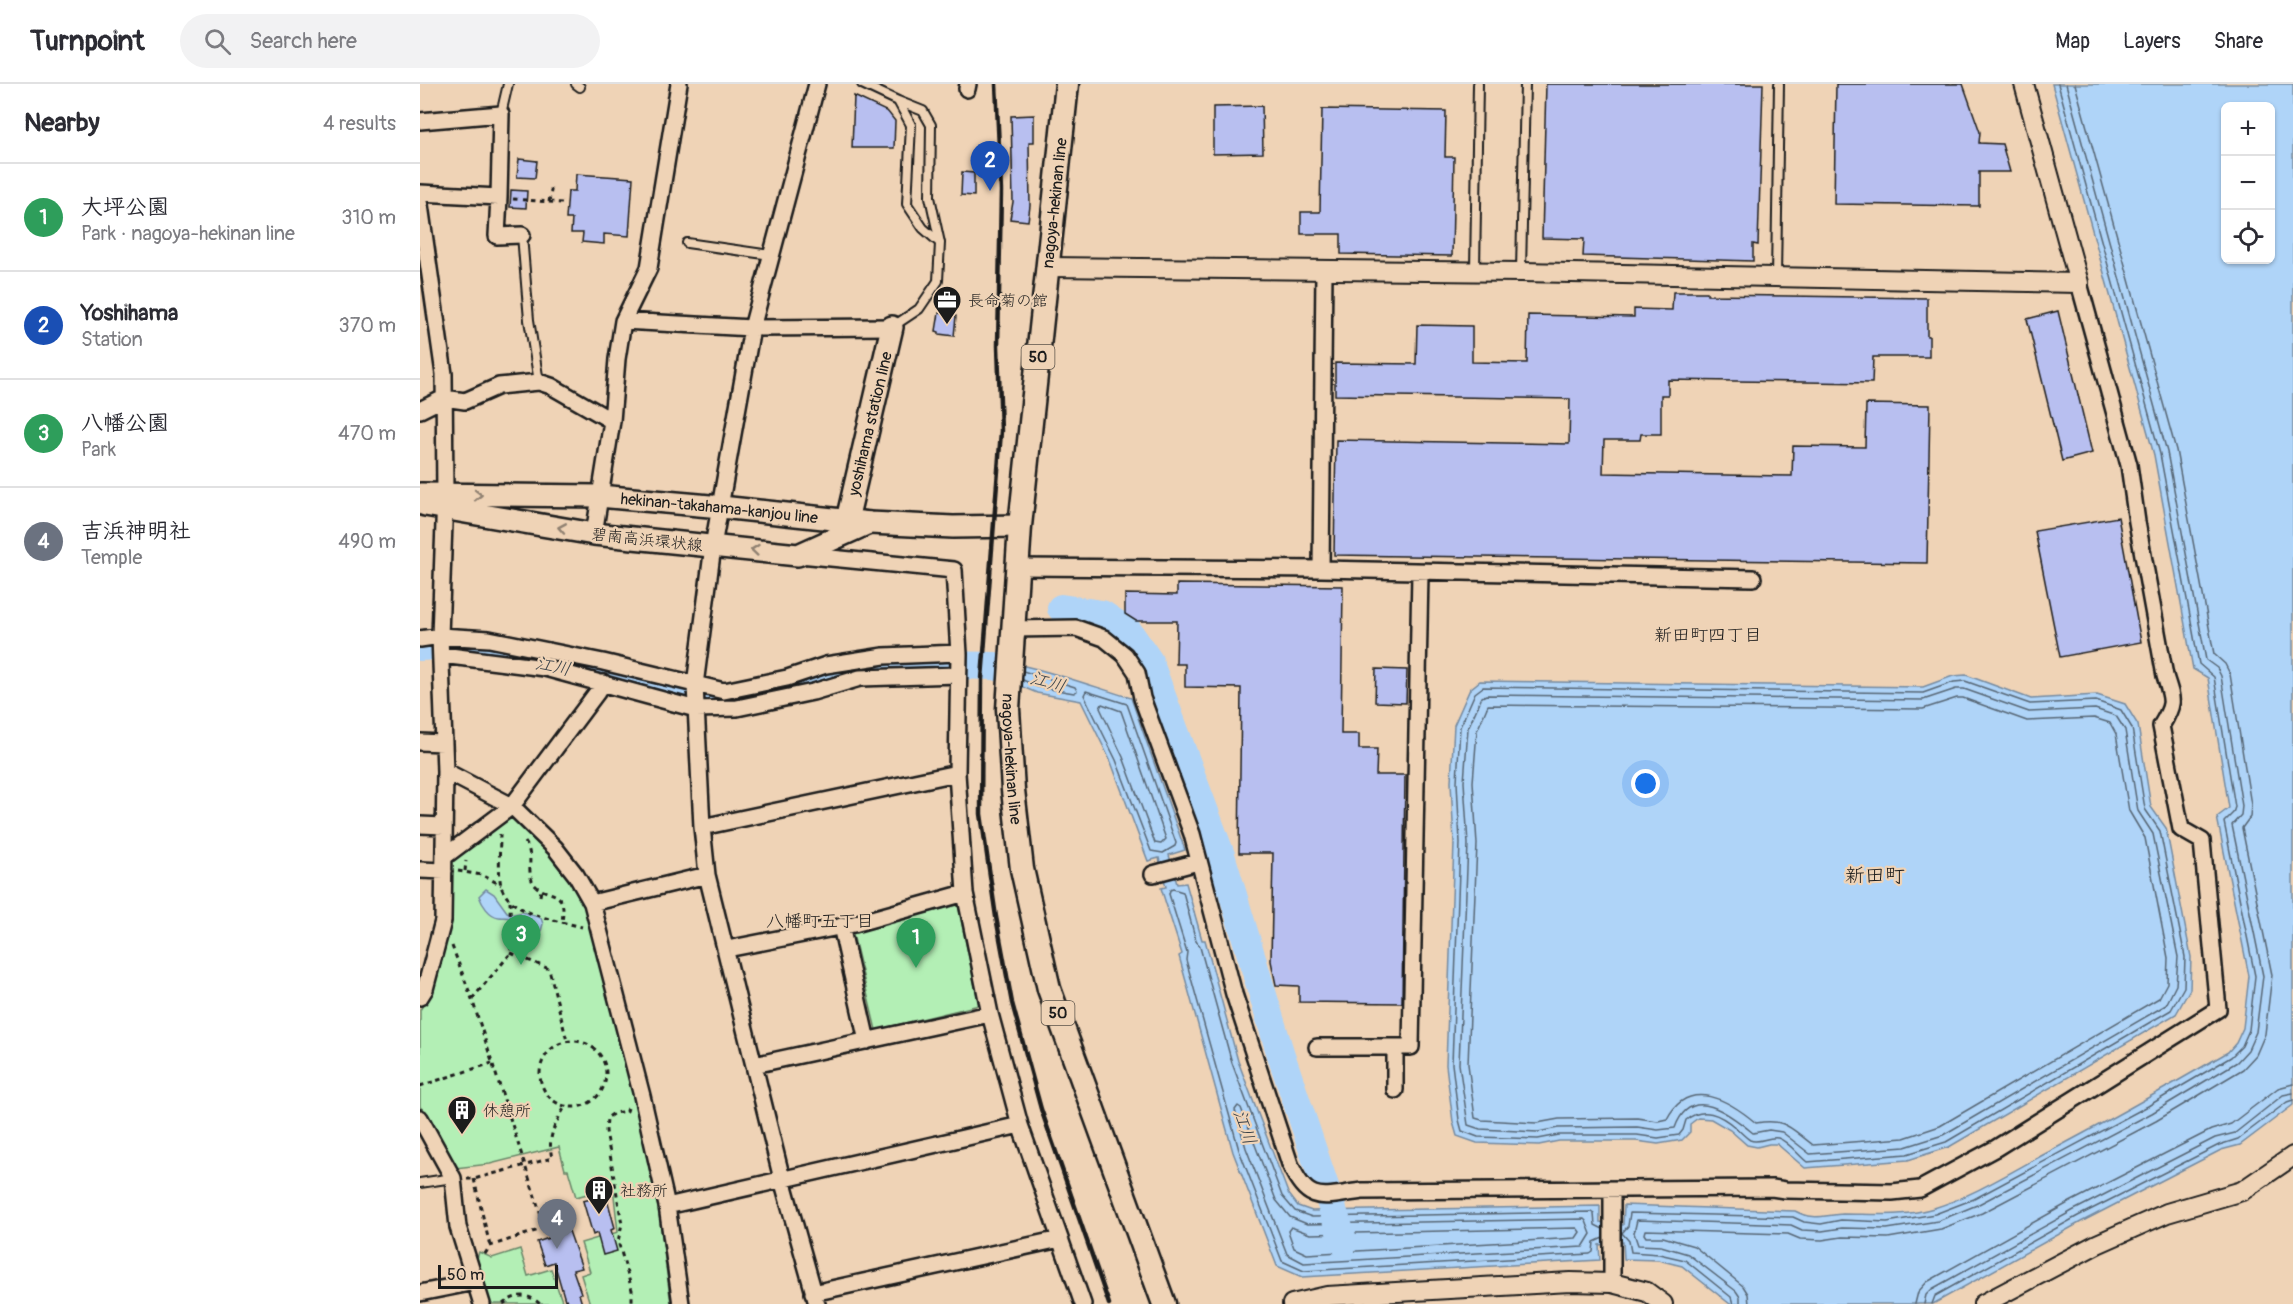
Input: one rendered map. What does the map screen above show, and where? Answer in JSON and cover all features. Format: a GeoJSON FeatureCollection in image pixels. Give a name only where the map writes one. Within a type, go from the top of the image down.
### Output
{"type":"FeatureCollection","features":[{"type":"Feature","properties":{"kind":"main road","name":"nagoya-hekinan line"},"geometry":{"type":"LineString","coordinates":[[1067,84],[1020,526],[1008,709],[1013,790],[1022,869],[1049,989],[1164,1304]]}},
{"type":"Feature","properties":{"kind":"main road","name":"yoshihama station line"},"geometry":{"type":"LineString","coordinates":[[847,520],[892,327]]}},
{"type":"Feature","properties":{"kind":"main road","name":"hekinan-takahama-kanjou line"},"geometry":{"type":"LineString","coordinates":[[420,494],[444,502],[599,496],[870,523],[953,527],[1020,526]]}},
{"type":"Feature","properties":{"kind":"main road","name":"碧南高浜環状線"},"geometry":{"type":"LineString","coordinates":[[420,504],[444,502],[594,534],[798,555]]}},
{"type":"Feature","properties":{"kind":"main road"},"geometry":{"type":"LineString","coordinates":[[798,555],[870,523]]}},
{"type":"Feature","properties":{"kind":"street"},"geometry":{"type":"LineString","coordinates":[[594,534],[612,421],[617,359],[623,321],[649,268],[680,84]]}},
{"type":"Feature","properties":{"kind":"street"},"geometry":{"type":"LineString","coordinates":[[817,84],[752,328],[713,546],[695,685],[702,827],[707,875],[782,1179],[815,1299],[1060,1239]]}},
{"type":"Feature","properties":{"kind":"street"},"geometry":{"type":"LineString","coordinates":[[1013,630],[1076,628],[1104,638],[1125,655],[1137,673],[1142,698],[1192,834],[1234,994],[1290,1164],[1297,1179],[1307,1191],[1318,1197],[1362,1191],[1612,1196],[1772,1188],[1892,1192],[1920,1190],[1996,1148],[2218,1009],[2202,841],[2181,829],[2161,726],[2172,708],[2171,694],[2165,676],[2129,465],[2024,84]]}},
{"type":"Feature","properties":{"kind":"street"},"geometry":{"type":"LineString","coordinates":[[420,121],[501,114],[497,236],[522,235]]}},
{"type":"Feature","properties":{"kind":"street"},"geometry":{"type":"LineString","coordinates":[[420,193],[499,197]]}},
{"type":"Feature","properties":{"kind":"street"},"geometry":{"type":"LineString","coordinates":[[420,205],[444,374],[444,502],[440,637],[445,771],[443,921],[420,997]]}},
{"type":"Feature","properties":{"kind":"street"},"geometry":{"type":"LineString","coordinates":[[1047,267],[1521,272],[2079,283]]}},
{"type":"Feature","properties":{"kind":"street"},"geometry":{"type":"LineString","coordinates":[[1321,569],[1324,270]]}},
{"type":"Feature","properties":{"kind":"street"},"geometry":{"type":"LineString","coordinates":[[623,321],[752,328],[892,327]]}},
{"type":"Feature","properties":{"kind":"street"},"geometry":{"type":"LineString","coordinates":[[420,410],[444,398],[465,401],[499,386],[539,382],[551,386],[612,421]]}},
{"type":"Feature","properties":{"kind":"street"},"geometry":{"type":"LineString","coordinates":[[798,555],[954,570],[959,654],[957,773],[965,893],[990,1014],[1020,1125],[1083,1304]]}},
{"type":"Feature","properties":{"kind":"street"},"geometry":{"type":"LineString","coordinates":[[1017,567],[1321,569],[1420,573],[1753,578]]}},
{"type":"Feature","properties":{"kind":"street"},"geometry":{"type":"LineString","coordinates":[[1317,1047],[1411,1047],[1420,573]]}},
{"type":"Feature","properties":{"kind":"street"},"geometry":{"type":"LineString","coordinates":[[420,639],[440,637],[489,639],[603,662],[724,691],[786,678],[826,665],[884,656],[959,654]]}},
{"type":"Feature","properties":{"kind":"street"},"geometry":{"type":"LineString","coordinates":[[442,654],[545,668],[696,709],[737,708],[813,692],[860,678],[958,674]]}},
{"type":"Feature","properties":{"kind":"street"},"geometry":{"type":"LineString","coordinates":[[420,870],[444,864],[506,811],[604,683]]}},
{"type":"Feature","properties":{"kind":"street"},"geometry":{"type":"LineString","coordinates":[[420,742],[443,743]]}},
{"type":"Feature","properties":{"kind":"street"},"geometry":{"type":"LineString","coordinates":[[445,771],[506,811],[555,848],[576,875],[592,903],[642,1096],[667,1206],[681,1304]]}},
{"type":"Feature","properties":{"kind":"street"},"geometry":{"type":"LineString","coordinates":[[702,827],[957,773]]}},
{"type":"Feature","properties":{"kind":"street"},"geometry":{"type":"LineString","coordinates":[[420,825],[444,826]]}},
{"type":"Feature","properties":{"kind":"street"},"geometry":{"type":"LineString","coordinates":[[1153,874],[1198,862]]}},
{"type":"Feature","properties":{"kind":"street"},"geometry":{"type":"LineString","coordinates":[[592,903],[707,875]]}},
{"type":"Feature","properties":{"kind":"street"},"geometry":{"type":"LineString","coordinates":[[727,949],[841,926],[965,893]]}},
{"type":"Feature","properties":{"kind":"street"},"geometry":{"type":"LineString","coordinates":[[841,926],[867,1041]]}},
{"type":"Feature","properties":{"kind":"street"},"geometry":{"type":"LineString","coordinates":[[754,1065],[990,1014]]}},
{"type":"Feature","properties":{"kind":"street"},"geometry":{"type":"LineString","coordinates":[[1395,1047],[1395,1090]]}},
{"type":"Feature","properties":{"kind":"street"},"geometry":{"type":"LineString","coordinates":[[420,1118],[453,1178],[458,1227],[482,1304]]}},
{"type":"Feature","properties":{"kind":"street"},"geometry":{"type":"LineString","coordinates":[[667,1206],[1020,1125]]}},
{"type":"Feature","properties":{"kind":"street"},"geometry":{"type":"LineString","coordinates":[[1983,1304],[2097,1244],[2167,1213],[2242,1191],[2293,1156]]}},
{"type":"Feature","properties":{"kind":"street"},"geometry":{"type":"LineString","coordinates":[[1612,1196],[1612,1275]]}},
{"type":"Feature","properties":{"kind":"street"},"geometry":{"type":"LineString","coordinates":[[1292,1304],[1327,1296],[1570,1282],[1612,1275],[1647,1292],[1663,1304]]}},
{"type":"Feature","properties":{"kind":"street"},"geometry":{"type":"LineString","coordinates":[[420,1293],[474,1278]]}},
{"type":"Feature","properties":{"kind":"lane"},"geometry":{"type":"LineString","coordinates":[[501,114],[508,84]]}},
{"type":"Feature","properties":{"kind":"lane"},"geometry":{"type":"LineString","coordinates":[[862,84],[923,111],[932,125],[930,197],[940,243],[938,281],[919,309],[892,327]]}},
{"type":"Feature","properties":{"kind":"lane"},"geometry":{"type":"LineString","coordinates":[[1475,272],[1478,84]]}},
{"type":"Feature","properties":{"kind":"lane"},"geometry":{"type":"LineString","coordinates":[[1521,272],[1525,84]]}},
{"type":"Feature","properties":{"kind":"lane"},"geometry":{"type":"LineString","coordinates":[[1776,278],[1779,84]]}},
{"type":"Feature","properties":{"kind":"lane"},"geometry":{"type":"LineString","coordinates":[[898,101],[911,126],[907,204],[923,228],[940,243]]}},
{"type":"Feature","properties":{"kind":"lane"},"geometry":{"type":"LineString","coordinates":[[522,235],[529,320],[539,382]]}},
{"type":"Feature","properties":{"kind":"lane"},"geometry":{"type":"LineString","coordinates":[[687,243],[771,255]]}},
{"type":"Feature","properties":{"kind":"lane"},"geometry":{"type":"LineString","coordinates":[[420,1183],[453,1178]]}},
{"type":"Feature","properties":{"kind":"path"},"geometry":{"type":"LineString","coordinates":[[549,202],[552,185]]}},
{"type":"Feature","properties":{"kind":"path"},"geometry":{"type":"LineString","coordinates":[[499,197],[562,203]]}},
{"type":"Feature","properties":{"kind":"path"},"geometry":{"type":"LineString","coordinates":[[501,885],[506,811]]}},
{"type":"Feature","properties":{"kind":"path"},"geometry":{"type":"LineString","coordinates":[[523,839],[530,850],[529,871],[534,883],[541,890],[552,892],[559,899],[564,909],[562,921]]}},
{"type":"Feature","properties":{"kind":"path"},"geometry":{"type":"LineString","coordinates":[[465,871],[466,858]]}},
{"type":"Feature","properties":{"kind":"path"},"geometry":{"type":"LineString","coordinates":[[444,864],[482,874],[501,885],[510,901],[511,953],[472,999]]}},
{"type":"Feature","properties":{"kind":"path"},"geometry":{"type":"LineString","coordinates":[[540,896],[541,890]]}},
{"type":"Feature","properties":{"kind":"path"},"geometry":{"type":"LineString","coordinates":[[510,901],[526,910],[601,933]]}},
{"type":"Feature","properties":{"kind":"path"},"geometry":{"type":"LineString","coordinates":[[443,921],[472,999],[545,1228],[490,1246]]}},
{"type":"Feature","properties":{"kind":"path"},"geometry":{"type":"LineString","coordinates":[[511,953],[549,969],[567,1041]]}},
{"type":"Feature","properties":{"kind":"path"},"geometry":{"type":"LineString","coordinates":[[567,1041],[584,1043],[598,1052],[606,1068],[606,1077],[600,1093],[595,1100],[579,1107],[565,1107],[547,1096],[540,1081],[539,1072],[545,1055],[551,1049],[567,1041]]}},
{"type":"Feature","properties":{"kind":"path"},"geometry":{"type":"LineString","coordinates":[[420,1086],[492,1063]]}},
{"type":"Feature","properties":{"kind":"path"},"geometry":{"type":"LineString","coordinates":[[632,1304],[632,1290],[618,1241],[622,1224],[606,1131],[607,1118],[614,1113],[627,1112],[630,1101],[642,1096]]}},
{"type":"Feature","properties":{"kind":"path"},"geometry":{"type":"LineString","coordinates":[[453,1178],[474,1179],[552,1158],[549,1146],[552,1129],[565,1107]]}},
{"type":"Feature","properties":{"kind":"path"},"geometry":{"type":"LineString","coordinates":[[474,1179],[490,1246],[474,1278]]}},
{"type":"Feature","properties":{"kind":"path"},"geometry":{"type":"LineString","coordinates":[[503,1304],[512,1297],[525,1295],[540,1304]]}},
{"type":"Feature","properties":{"kind":"green space"},"geometry":{"type":"Polygon","coordinates":[[[512,814],[551,851],[588,903],[649,1149],[645,1150],[658,1207],[671,1304],[590,1304],[581,1275],[590,1272],[581,1243],[618,1232],[613,1187],[576,1197],[559,1147],[490,1164],[455,1168],[420,1106],[420,1010],[431,992],[449,857],[512,814]]]}},
{"type":"Feature","properties":{"kind":"green space"},"geometry":{"type":"Polygon","coordinates":[[[958,905],[979,1005],[876,1030],[852,930],[958,905]]]}},
{"type":"Feature","properties":{"kind":"green space"},"geometry":{"type":"Polygon","coordinates":[[[520,1249],[528,1276],[551,1269],[563,1304],[488,1304],[476,1262],[479,1252],[492,1258],[520,1249]]]}},
{"type":"Feature","properties":{"kind":"water"},"geometry":{"type":"Polygon","coordinates":[[[2052,84],[2293,84],[2293,1105],[2240,1145],[2221,1150],[2081,1222],[1933,1304],[1730,1304],[1682,1266],[1658,1260],[1624,1259],[1623,1242],[1599,1245],[1600,1260],[1302,1277],[1277,1266],[1233,1152],[1179,956],[1182,954],[1161,888],[1166,887],[1159,858],[1148,861],[1111,762],[1081,701],[1037,693],[996,676],[972,671],[973,657],[1013,663],[1131,698],[1185,850],[1169,855],[1177,884],[1186,883],[1202,940],[1205,940],[1238,1061],[1288,1193],[1298,1206],[1312,1211],[1600,1206],[1600,1222],[1623,1225],[1624,1205],[1795,1211],[1814,1217],[1843,1214],[1900,1214],[1934,1208],[1989,1185],[2228,1052],[2236,1043],[2243,1028],[2249,976],[2217,817],[2229,808],[2208,678],[2193,669],[2154,455],[2052,84]]]}},
{"type":"Feature","properties":{"kind":"water"},"geometry":{"type":"Polygon","coordinates":[[[1966,675],[2031,699],[2097,695],[2125,704],[2138,725],[2151,807],[2166,828],[2191,957],[2190,989],[2176,1014],[1949,1147],[1908,1160],[1805,1168],[1777,1144],[1757,1147],[1747,1145],[1730,1130],[1711,1119],[1698,1118],[1690,1124],[1690,1132],[1682,1140],[1658,1144],[1636,1141],[1559,1141],[1539,1145],[1477,1143],[1457,1136],[1453,1122],[1446,1065],[1454,843],[1451,782],[1454,725],[1470,689],[1480,681],[1923,687],[1953,676],[1966,675]]]}},
{"type":"Feature","properties":{"kind":"water"},"geometry":{"type":"Polygon","coordinates":[[[486,889],[494,894],[507,912],[514,914],[523,912],[541,918],[543,924],[541,931],[532,935],[522,931],[511,919],[495,916],[489,912],[479,896],[486,889]]]}},
{"type":"Feature","properties":{"kind":"building"},"geometry":{"type":"Polygon","coordinates":[[[1546,84],[1763,84],[1758,245],[1753,244],[1753,261],[1583,256],[1584,239],[1542,238],[1546,84]]]}},
{"type":"Feature","properties":{"kind":"building"},"geometry":{"type":"Polygon","coordinates":[[[1836,84],[1963,84],[1980,132],[1979,143],[2002,144],[2010,172],[1979,172],[1979,206],[1834,204],[1836,84]]]}},
{"type":"Feature","properties":{"kind":"building"},"geometry":{"type":"Polygon","coordinates":[[[854,96],[888,112],[895,121],[894,148],[852,148],[854,96]]]}},
{"type":"Feature","properties":{"kind":"building"},"geometry":{"type":"Polygon","coordinates":[[[1262,106],[1263,153],[1213,154],[1213,107],[1262,106]]]}},
{"type":"Feature","properties":{"kind":"building"},"geometry":{"type":"Polygon","coordinates":[[[1322,109],[1446,111],[1445,157],[1454,157],[1452,256],[1341,254],[1341,234],[1301,234],[1301,212],[1320,212],[1322,109]]]}},
{"type":"Feature","properties":{"kind":"building"},"geometry":{"type":"Polygon","coordinates":[[[1034,115],[1034,142],[1029,142],[1030,206],[1028,221],[1010,219],[1013,202],[1011,116],[1034,115]]]}},
{"type":"Feature","properties":{"kind":"building"},"geometry":{"type":"Polygon","coordinates":[[[519,159],[537,161],[535,178],[517,177],[519,159]]]}},
{"type":"Feature","properties":{"kind":"building"},"geometry":{"type":"Polygon","coordinates":[[[962,172],[974,173],[974,196],[961,195],[962,172]]]}},
{"type":"Feature","properties":{"kind":"building"},"geometry":{"type":"Polygon","coordinates":[[[576,174],[633,178],[629,236],[604,234],[604,244],[582,242],[583,233],[571,233],[572,219],[566,219],[568,191],[575,191],[576,174]]]}},
{"type":"Feature","properties":{"kind":"building"},"geometry":{"type":"Polygon","coordinates":[[[511,190],[527,191],[526,208],[510,207],[511,190]]]}},
{"type":"Feature","properties":{"kind":"building"},"geometry":{"type":"Polygon","coordinates":[[[1673,292],[1707,292],[1707,295],[1927,298],[1929,357],[1873,357],[1872,383],[1668,380],[1668,395],[1661,395],[1661,434],[1641,434],[1640,440],[1604,440],[1603,473],[1792,476],[1793,446],[1865,447],[1866,404],[1930,405],[1927,563],[1334,555],[1336,440],[1569,444],[1570,399],[1335,395],[1335,363],[1416,364],[1417,325],[1472,326],[1472,362],[1527,363],[1528,315],[1634,317],[1634,309],[1672,310],[1673,292]]]}},
{"type":"Feature","properties":{"kind":"building"},"geometry":{"type":"Polygon","coordinates":[[[2058,311],[2092,453],[2062,461],[2027,319],[2058,311]]]}},
{"type":"Feature","properties":{"kind":"building"},"geometry":{"type":"Polygon","coordinates":[[[939,313],[956,316],[954,336],[939,334],[936,331],[939,313]]]}},
{"type":"Feature","properties":{"kind":"building"},"geometry":{"type":"Polygon","coordinates":[[[2118,517],[2141,642],[2060,657],[2035,531],[2118,517]]]}},
{"type":"Feature","properties":{"kind":"building"},"geometry":{"type":"Polygon","coordinates":[[[1177,584],[1343,586],[1341,734],[1359,734],[1359,749],[1377,749],[1376,775],[1405,775],[1402,1003],[1299,1002],[1299,986],[1276,985],[1271,961],[1273,853],[1239,853],[1241,688],[1185,687],[1185,664],[1176,664],[1177,621],[1136,621],[1125,614],[1125,594],[1177,595],[1177,584]]]}},
{"type":"Feature","properties":{"kind":"building"},"geometry":{"type":"Polygon","coordinates":[[[1376,669],[1407,670],[1406,703],[1375,702],[1376,669]]]}},
{"type":"Feature","properties":{"kind":"building","name":"社務所"},"geometry":{"type":"Polygon","coordinates":[[[606,1195],[615,1228],[611,1230],[617,1251],[603,1255],[597,1233],[593,1235],[583,1201],[606,1195]]]}},
{"type":"Feature","properties":{"kind":"building"},"geometry":{"type":"Polygon","coordinates":[[[569,1231],[582,1268],[573,1270],[581,1293],[579,1294],[582,1304],[569,1304],[567,1299],[565,1300],[554,1262],[545,1265],[537,1242],[569,1231]]]}},
{"type":"Feature","properties":{"kind":"waterway"},"geometry":{"type":"LineString","coordinates":[[1061,608],[1102,614],[1129,632],[1149,661],[1221,855],[1280,1052],[1344,1243]]}},
{"type":"Feature","properties":{"kind":"waterway","name":"江川"},"geometry":{"type":"LineString","coordinates":[[420,647],[454,645],[548,663],[702,698],[731,701],[858,670],[947,665],[995,666],[1010,671]]}},
{"type":"Feature","properties":{"kind":"railway"},"geometry":{"type":"LineString","coordinates":[[996,84],[1001,191],[998,346],[1001,431],[982,679],[981,814],[996,917],[1012,1003],[1041,1109],[1109,1304]]}},
{"type":"Feature","properties":{"kind":"place","name":"Yoshihama"},"geometry":{"type":"Point","coordinates":[990,191]}},
{"type":"Feature","properties":{"kind":"place","name":"長命菊の館"},"geometry":{"type":"Point","coordinates":[947,326]}},
{"type":"Feature","properties":{"kind":"place","name":"八幡公園"},"geometry":{"type":"Point","coordinates":[521,965]}},
{"type":"Feature","properties":{"kind":"place","name":"大坪公園"},"geometry":{"type":"Point","coordinates":[916,968]}},
{"type":"Feature","properties":{"kind":"place","name":"休憩所"},"geometry":{"type":"Point","coordinates":[462,1136]}},
{"type":"Feature","properties":{"kind":"place","name":"社務所"},"geometry":{"type":"Point","coordinates":[599,1216]}},
{"type":"Feature","properties":{"kind":"place","name":"吉浜神明社"},"geometry":{"type":"Point","coordinates":[557,1249]}},
{"type":"Feature","properties":{"kind":"district","name":"新田町四丁目"},"geometry":{"type":"Point","coordinates":[1708,635]}},
{"type":"Feature","properties":{"kind":"district","name":"新田町"},"geometry":{"type":"Point","coordinates":[1875,875]}},
{"type":"Feature","properties":{"kind":"district","name":"八幡町五丁目"},"geometry":{"type":"Point","coordinates":[820,921]}}]}
